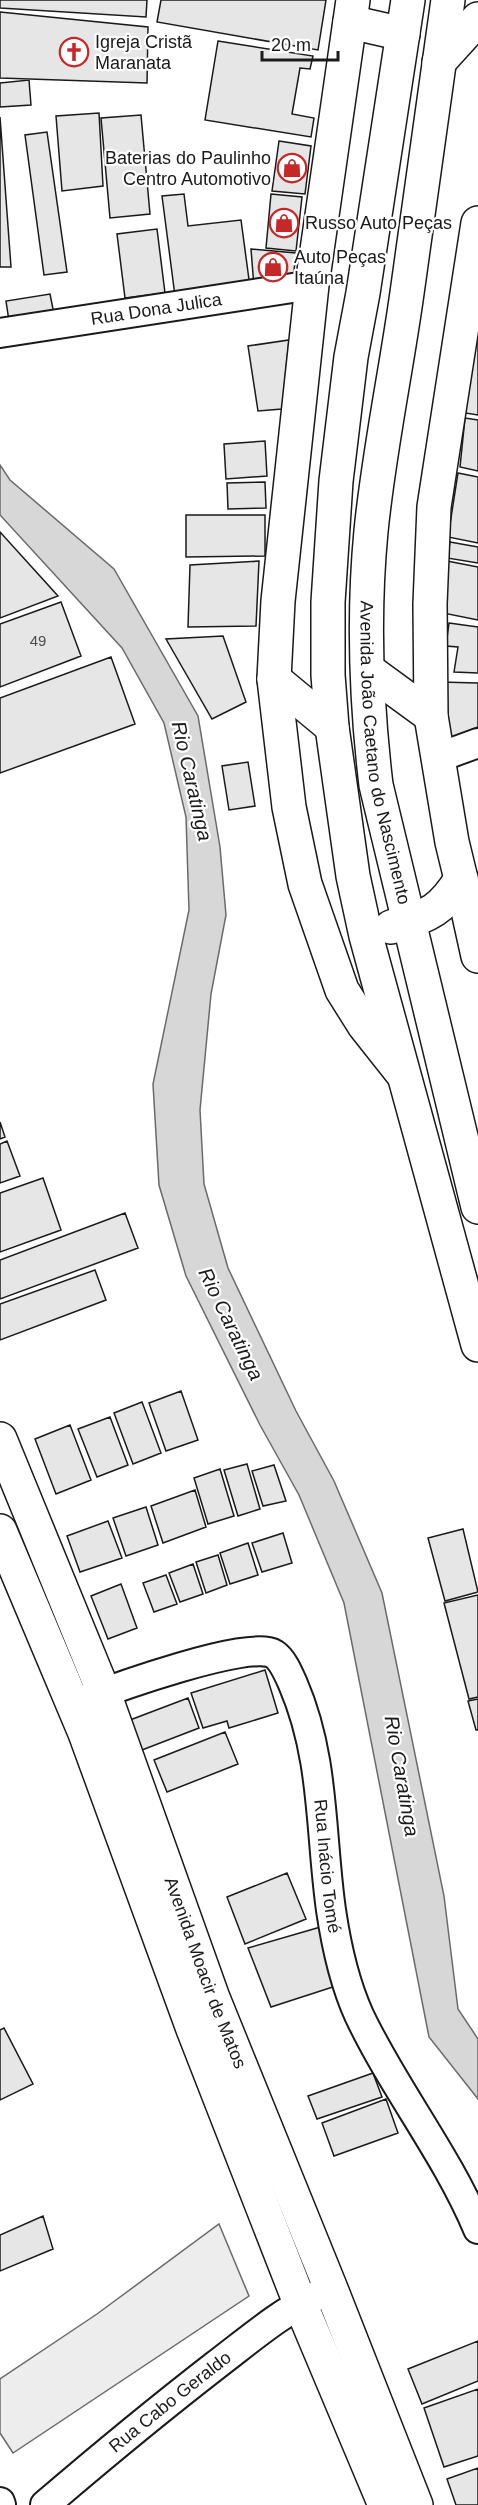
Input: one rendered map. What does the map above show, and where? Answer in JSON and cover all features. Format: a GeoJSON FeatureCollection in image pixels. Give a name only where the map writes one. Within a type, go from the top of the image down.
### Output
{"type":"FeatureCollection","features":[{"type":"Feature","properties":{"kind":"main road"},"geometry":{"type":"LineString","coordinates":[[408,0],[351,357],[336,481],[328,602],[328,675],[332,727],[353,876],[366,936],[478,1345]]}},
{"type":"Feature","properties":{"kind":"main road","name":"Avenida João Caetano do Nascimento"},"geometry":{"type":"LineString","coordinates":[[448,0],[371,529],[368,571],[368,670],[376,785],[476,1184]]}},
{"type":"Feature","properties":{"kind":"main road"},"geometry":{"type":"LineString","coordinates":[[402,34],[352,11],[312,285],[278,602],[274,679],[289,807],[305,884],[342,990],[364,1025],[402,1073]]}},
{"type":"Feature","properties":{"kind":"main road"},"geometry":{"type":"LineString","coordinates":[[439,62],[478,19]]}},
{"type":"Feature","properties":{"kind":"main road"},"geometry":{"type":"LineString","coordinates":[[478,223],[434,507],[430,604],[431,716],[452,842],[478,956]]}},
{"type":"Feature","properties":{"kind":"main road"},"geometry":{"type":"LineString","coordinates":[[368,670],[431,716]]}},
{"type":"Feature","properties":{"kind":"main road"},"geometry":{"type":"LineString","coordinates":[[274,679],[332,727]]}},
{"type":"Feature","properties":{"kind":"main road"},"geometry":{"type":"LineString","coordinates":[[366,936],[437,910],[448,900],[461,879]]}},
{"type":"Feature","properties":{"kind":"main road","name":"Avenida Moacir de Matos"},"geometry":{"type":"LineString","coordinates":[[0,1439],[104,1692],[213,1998],[416,2505]]}},
{"type":"Feature","properties":{"kind":"main road","name":"Avenida Moacir de Matos"},"geometry":{"type":"LineString","coordinates":[[0,1531],[74,1704],[193,2029],[300,2303],[385,2505]]}},
{"type":"Feature","properties":{"kind":"street","name":"Rua Dona Julica"},"geometry":{"type":"LineString","coordinates":[[0,333],[312,285]]}},
{"type":"Feature","properties":{"kind":"street"},"geometry":{"type":"LineString","coordinates":[[437,758],[478,743]]}},
{"type":"Feature","properties":{"kind":"street","name":"Rua Inácio Tomé"},"geometry":{"type":"LineString","coordinates":[[74,1704],[104,1692],[226,1655],[257,1650],[274,1654],[287,1671],[306,1714],[319,1773],[331,1912],[343,1965],[358,2013],[387,2070],[429,2134],[478,2229]]}},
{"type":"Feature","properties":{"kind":"street","name":"Rua Cabo Geraldo"},"geometry":{"type":"LineString","coordinates":[[45,2505],[139,2425],[300,2303],[331,2289]]}},
{"type":"Feature","properties":{"kind":"shaded area"},"geometry":{"type":"Polygon","coordinates":[[[219,2224],[249,2296],[13,2453],[0,2433],[0,2379],[97,2314],[219,2224]]]}},
{"type":"Feature","properties":{"kind":"water","name":"Rio Caratinga"},"geometry":{"type":"Polygon","coordinates":[[[0,465],[10,480],[114,569],[198,716],[220,847],[226,915],[211,994],[200,1110],[204,1184],[228,1268],[296,1411],[334,1481],[382,1593],[444,1896],[458,2009],[478,2039],[478,2099],[429,2037],[344,1603],[299,1495],[260,1425],[186,1276],[159,1185],[153,1084],[189,910],[186,817],[164,723],[122,648],[0,515],[0,465]]]}},
{"type":"Feature","properties":{"kind":"building"},"geometry":{"type":"Polygon","coordinates":[[[0,0],[147,0],[146,17],[0,8],[0,0]]]}},
{"type":"Feature","properties":{"kind":"building"},"geometry":{"type":"Polygon","coordinates":[[[161,0],[326,0],[318,50],[157,22],[161,0]]]}},
{"type":"Feature","properties":{"kind":"building","name":"Igreja Cristã Maranata"},"geometry":{"type":"Polygon","coordinates":[[[0,12],[148,27],[147,83],[0,78],[0,12]]]}},
{"type":"Feature","properties":{"kind":"building"},"geometry":{"type":"Polygon","coordinates":[[[218,41],[313,56],[310,69],[300,68],[292,114],[314,118],[311,137],[205,120],[218,41]]]}},
{"type":"Feature","properties":{"kind":"building"},"geometry":{"type":"Polygon","coordinates":[[[29,80],[31,105],[0,107],[0,83],[29,80]]]}},
{"type":"Feature","properties":{"kind":"building"},"geometry":{"type":"Polygon","coordinates":[[[99,113],[103,186],[62,191],[56,116],[99,113]]]}},
{"type":"Feature","properties":{"kind":"building"},"geometry":{"type":"Polygon","coordinates":[[[141,115],[150,214],[110,218],[101,118],[141,115]]]}},
{"type":"Feature","properties":{"kind":"building"},"geometry":{"type":"Polygon","coordinates":[[[0,117],[11,267],[0,267],[0,117]]]}},
{"type":"Feature","properties":{"kind":"building"},"geometry":{"type":"Polygon","coordinates":[[[47,132],[67,272],[44,275],[25,135],[47,132]]]}},
{"type":"Feature","properties":{"kind":"building","name":"Baterias do Paulinho Centro Automotivo"},"geometry":{"type":"Polygon","coordinates":[[[279,141],[311,146],[305,194],[272,191],[279,141]]]}},
{"type":"Feature","properties":{"kind":"building"},"geometry":{"type":"Polygon","coordinates":[[[184,194],[188,226],[241,220],[250,287],[175,296],[162,196],[184,194]]]}},
{"type":"Feature","properties":{"kind":"building","name":"Russo Auto Peças"},"geometry":{"type":"Polygon","coordinates":[[[271,194],[302,197],[296,251],[266,248],[271,194]]]}},
{"type":"Feature","properties":{"kind":"building"},"geometry":{"type":"Polygon","coordinates":[[[157,229],[165,293],[125,298],[117,234],[157,229]]]}},
{"type":"Feature","properties":{"kind":"building","name":"Auto Peças Itaúna"},"geometry":{"type":"Polygon","coordinates":[[[251,249],[296,253],[293,280],[254,287],[251,249]]]}},
{"type":"Feature","properties":{"kind":"building"},"geometry":{"type":"Polygon","coordinates":[[[50,294],[54,314],[9,321],[6,301],[50,294]]]}},
{"type":"Feature","properties":{"kind":"building"},"geometry":{"type":"Polygon","coordinates":[[[478,312],[478,415],[459,412],[478,312]]]}},
{"type":"Feature","properties":{"kind":"building"},"geometry":{"type":"Polygon","coordinates":[[[289,340],[282,409],[258,411],[248,346],[289,340]]]}},
{"type":"Feature","properties":{"kind":"building"},"geometry":{"type":"Polygon","coordinates":[[[465,418],[478,420],[478,471],[460,467],[465,418]]]}},
{"type":"Feature","properties":{"kind":"building"},"geometry":{"type":"Polygon","coordinates":[[[265,441],[267,476],[226,479],[224,444],[265,441]]]}},
{"type":"Feature","properties":{"kind":"building"},"geometry":{"type":"Polygon","coordinates":[[[458,473],[478,477],[478,543],[448,537],[458,473]]]}},
{"type":"Feature","properties":{"kind":"building"},"geometry":{"type":"Polygon","coordinates":[[[265,482],[266,508],[228,509],[227,483],[265,482]]]}},
{"type":"Feature","properties":{"kind":"building"},"geometry":{"type":"Polygon","coordinates":[[[186,515],[265,515],[265,556],[186,557],[186,515]]]}},
{"type":"Feature","properties":{"kind":"building"},"geometry":{"type":"Polygon","coordinates":[[[0,532],[58,596],[0,618],[0,532]]]}},
{"type":"Feature","properties":{"kind":"building"},"geometry":{"type":"Polygon","coordinates":[[[450,542],[478,547],[478,563],[447,558],[450,542]]]}},
{"type":"Feature","properties":{"kind":"building"},"geometry":{"type":"Polygon","coordinates":[[[259,561],[256,626],[188,627],[190,565],[259,561]]]}},
{"type":"Feature","properties":{"kind":"building"},"geometry":{"type":"Polygon","coordinates":[[[447,561],[478,567],[478,620],[443,613],[447,561]]]}},
{"type":"Feature","properties":{"kind":"building"},"geometry":{"type":"Polygon","coordinates":[[[61,602],[81,656],[0,687],[0,624],[61,602]]]}},
{"type":"Feature","properties":{"kind":"building"},"geometry":{"type":"Polygon","coordinates":[[[449,623],[478,627],[478,673],[454,672],[458,647],[446,646],[449,623]]]}},
{"type":"Feature","properties":{"kind":"building"},"geometry":{"type":"Polygon","coordinates":[[[223,636],[246,702],[212,719],[166,639],[223,636]]]}},
{"type":"Feature","properties":{"kind":"building"},"geometry":{"type":"Polygon","coordinates":[[[111,657],[135,724],[0,773],[0,698],[111,657]]]}},
{"type":"Feature","properties":{"kind":"building"},"geometry":{"type":"Polygon","coordinates":[[[440,682],[478,683],[478,727],[440,742],[440,682]]]}},
{"type":"Feature","properties":{"kind":"building"},"geometry":{"type":"Polygon","coordinates":[[[248,762],[255,806],[229,810],[222,766],[248,762]]]}},
{"type":"Feature","properties":{"kind":"building"},"geometry":{"type":"Polygon","coordinates":[[[0,1122],[5,1137],[0,1139],[0,1122]]]}},
{"type":"Feature","properties":{"kind":"building"},"geometry":{"type":"Polygon","coordinates":[[[7,1141],[20,1176],[0,1183],[0,1144],[7,1141]]]}},
{"type":"Feature","properties":{"kind":"building"},"geometry":{"type":"Polygon","coordinates":[[[43,1178],[61,1230],[0,1252],[0,1193],[43,1178]]]}},
{"type":"Feature","properties":{"kind":"building"},"geometry":{"type":"Polygon","coordinates":[[[125,1213],[138,1248],[0,1299],[0,1260],[125,1213]]]}},
{"type":"Feature","properties":{"kind":"building"},"geometry":{"type":"Polygon","coordinates":[[[95,1270],[106,1300],[0,1340],[0,1304],[95,1270]]]}},
{"type":"Feature","properties":{"kind":"building"},"geometry":{"type":"Polygon","coordinates":[[[181,1391],[198,1440],[166,1451],[149,1403],[181,1391]]]}},
{"type":"Feature","properties":{"kind":"building"},"geometry":{"type":"Polygon","coordinates":[[[142,1402],[161,1453],[133,1464],[114,1413],[142,1402]]]}},
{"type":"Feature","properties":{"kind":"building"},"geometry":{"type":"Polygon","coordinates":[[[110,1417],[128,1465],[97,1477],[78,1429],[110,1417]]]}},
{"type":"Feature","properties":{"kind":"building"},"geometry":{"type":"Polygon","coordinates":[[[70,1425],[91,1480],[56,1494],[35,1439],[70,1425]]]}},
{"type":"Feature","properties":{"kind":"building"},"geometry":{"type":"Polygon","coordinates":[[[247,1464],[260,1509],[238,1516],[224,1470],[247,1464]]]}},
{"type":"Feature","properties":{"kind":"building"},"geometry":{"type":"Polygon","coordinates":[[[274,1465],[286,1501],[263,1506],[252,1471],[274,1465]]]}},
{"type":"Feature","properties":{"kind":"building"},"geometry":{"type":"Polygon","coordinates":[[[220,1469],[234,1516],[208,1524],[194,1478],[220,1469]]]}},
{"type":"Feature","properties":{"kind":"building"},"geometry":{"type":"Polygon","coordinates":[[[195,1490],[206,1527],[163,1543],[151,1506],[195,1490]]]}},
{"type":"Feature","properties":{"kind":"building"},"geometry":{"type":"Polygon","coordinates":[[[146,1507],[158,1545],[126,1556],[113,1518],[146,1507]]]}},
{"type":"Feature","properties":{"kind":"building"},"geometry":{"type":"Polygon","coordinates":[[[108,1521],[122,1558],[80,1572],[67,1536],[108,1521]]]}},
{"type":"Feature","properties":{"kind":"building"},"geometry":{"type":"Polygon","coordinates":[[[463,1529],[478,1592],[445,1601],[428,1538],[463,1529]]]}},
{"type":"Feature","properties":{"kind":"building"},"geometry":{"type":"Polygon","coordinates":[[[283,1533],[292,1563],[262,1572],[252,1543],[283,1533]]]}},
{"type":"Feature","properties":{"kind":"building"},"geometry":{"type":"Polygon","coordinates":[[[248,1543],[258,1575],[230,1584],[220,1553],[248,1543]]]}},
{"type":"Feature","properties":{"kind":"building"},"geometry":{"type":"Polygon","coordinates":[[[218,1555],[227,1585],[206,1593],[196,1562],[218,1555]]]}},
{"type":"Feature","properties":{"kind":"building"},"geometry":{"type":"Polygon","coordinates":[[[193,1564],[203,1594],[180,1602],[169,1573],[193,1564]]]}},
{"type":"Feature","properties":{"kind":"building"},"geometry":{"type":"Polygon","coordinates":[[[166,1575],[177,1604],[154,1612],[143,1583],[166,1575]]]}},
{"type":"Feature","properties":{"kind":"building"},"geometry":{"type":"Polygon","coordinates":[[[121,1584],[137,1628],[108,1639],[91,1596],[121,1584]]]}},
{"type":"Feature","properties":{"kind":"building"},"geometry":{"type":"Polygon","coordinates":[[[478,1595],[478,1697],[469,1699],[444,1603],[478,1595]]]}},
{"type":"Feature","properties":{"kind":"building"},"geometry":{"type":"Polygon","coordinates":[[[265,1670],[278,1713],[229,1728],[227,1721],[203,1728],[191,1693],[265,1670]]]}},
{"type":"Feature","properties":{"kind":"building"},"geometry":{"type":"Polygon","coordinates":[[[188,1698],[199,1728],[142,1750],[130,1720],[188,1698]]]}},
{"type":"Feature","properties":{"kind":"building"},"geometry":{"type":"Polygon","coordinates":[[[478,1699],[478,1730],[476,1730],[468,1701],[478,1699]]]}},
{"type":"Feature","properties":{"kind":"building"},"geometry":{"type":"Polygon","coordinates":[[[225,1732],[238,1764],[167,1792],[154,1760],[225,1732]]]}},
{"type":"Feature","properties":{"kind":"building"},"geometry":{"type":"Polygon","coordinates":[[[287,1873],[306,1919],[245,1944],[227,1897],[287,1873]]]}},
{"type":"Feature","properties":{"kind":"building"},"geometry":{"type":"Polygon","coordinates":[[[324,1926],[342,1984],[271,2007],[248,1948],[324,1926]]]}},
{"type":"Feature","properties":{"kind":"building"},"geometry":{"type":"Polygon","coordinates":[[[4,2028],[33,2084],[0,2100],[0,2030],[4,2028]]]}},
{"type":"Feature","properties":{"kind":"building"},"geometry":{"type":"Polygon","coordinates":[[[373,2073],[382,2097],[317,2119],[308,2096],[373,2073]]]}},
{"type":"Feature","properties":{"kind":"building"},"geometry":{"type":"Polygon","coordinates":[[[386,2099],[398,2133],[334,2156],[322,2123],[386,2099]]]}},
{"type":"Feature","properties":{"kind":"building"},"geometry":{"type":"Polygon","coordinates":[[[43,2216],[53,2249],[0,2271],[0,2235],[43,2216]]]}},
{"type":"Feature","properties":{"kind":"building"},"geometry":{"type":"Polygon","coordinates":[[[478,2341],[478,2381],[422,2404],[408,2369],[478,2341]]]}},
{"type":"Feature","properties":{"kind":"building"},"geometry":{"type":"Polygon","coordinates":[[[478,2389],[478,2456],[444,2467],[424,2408],[478,2389]]]}},
{"type":"Feature","properties":{"kind":"building"},"geometry":{"type":"Polygon","coordinates":[[[478,2468],[478,2505],[456,2505],[447,2479],[478,2468]]]}},
{"type":"Feature","properties":{"kind":"place","name":"Igreja Cristã Maranata"},"geometry":{"type":"Point","coordinates":[74,52]}},
{"type":"Feature","properties":{"kind":"place","name":"Baterias do Paulinho Centro Automotivo"},"geometry":{"type":"Point","coordinates":[292,168]}},
{"type":"Feature","properties":{"kind":"place","name":"Russo Auto Peças"},"geometry":{"type":"Point","coordinates":[284,223]}},
{"type":"Feature","properties":{"kind":"place","name":"Auto Peças Itaúna"},"geometry":{"type":"Point","coordinates":[273,267]}}]}
